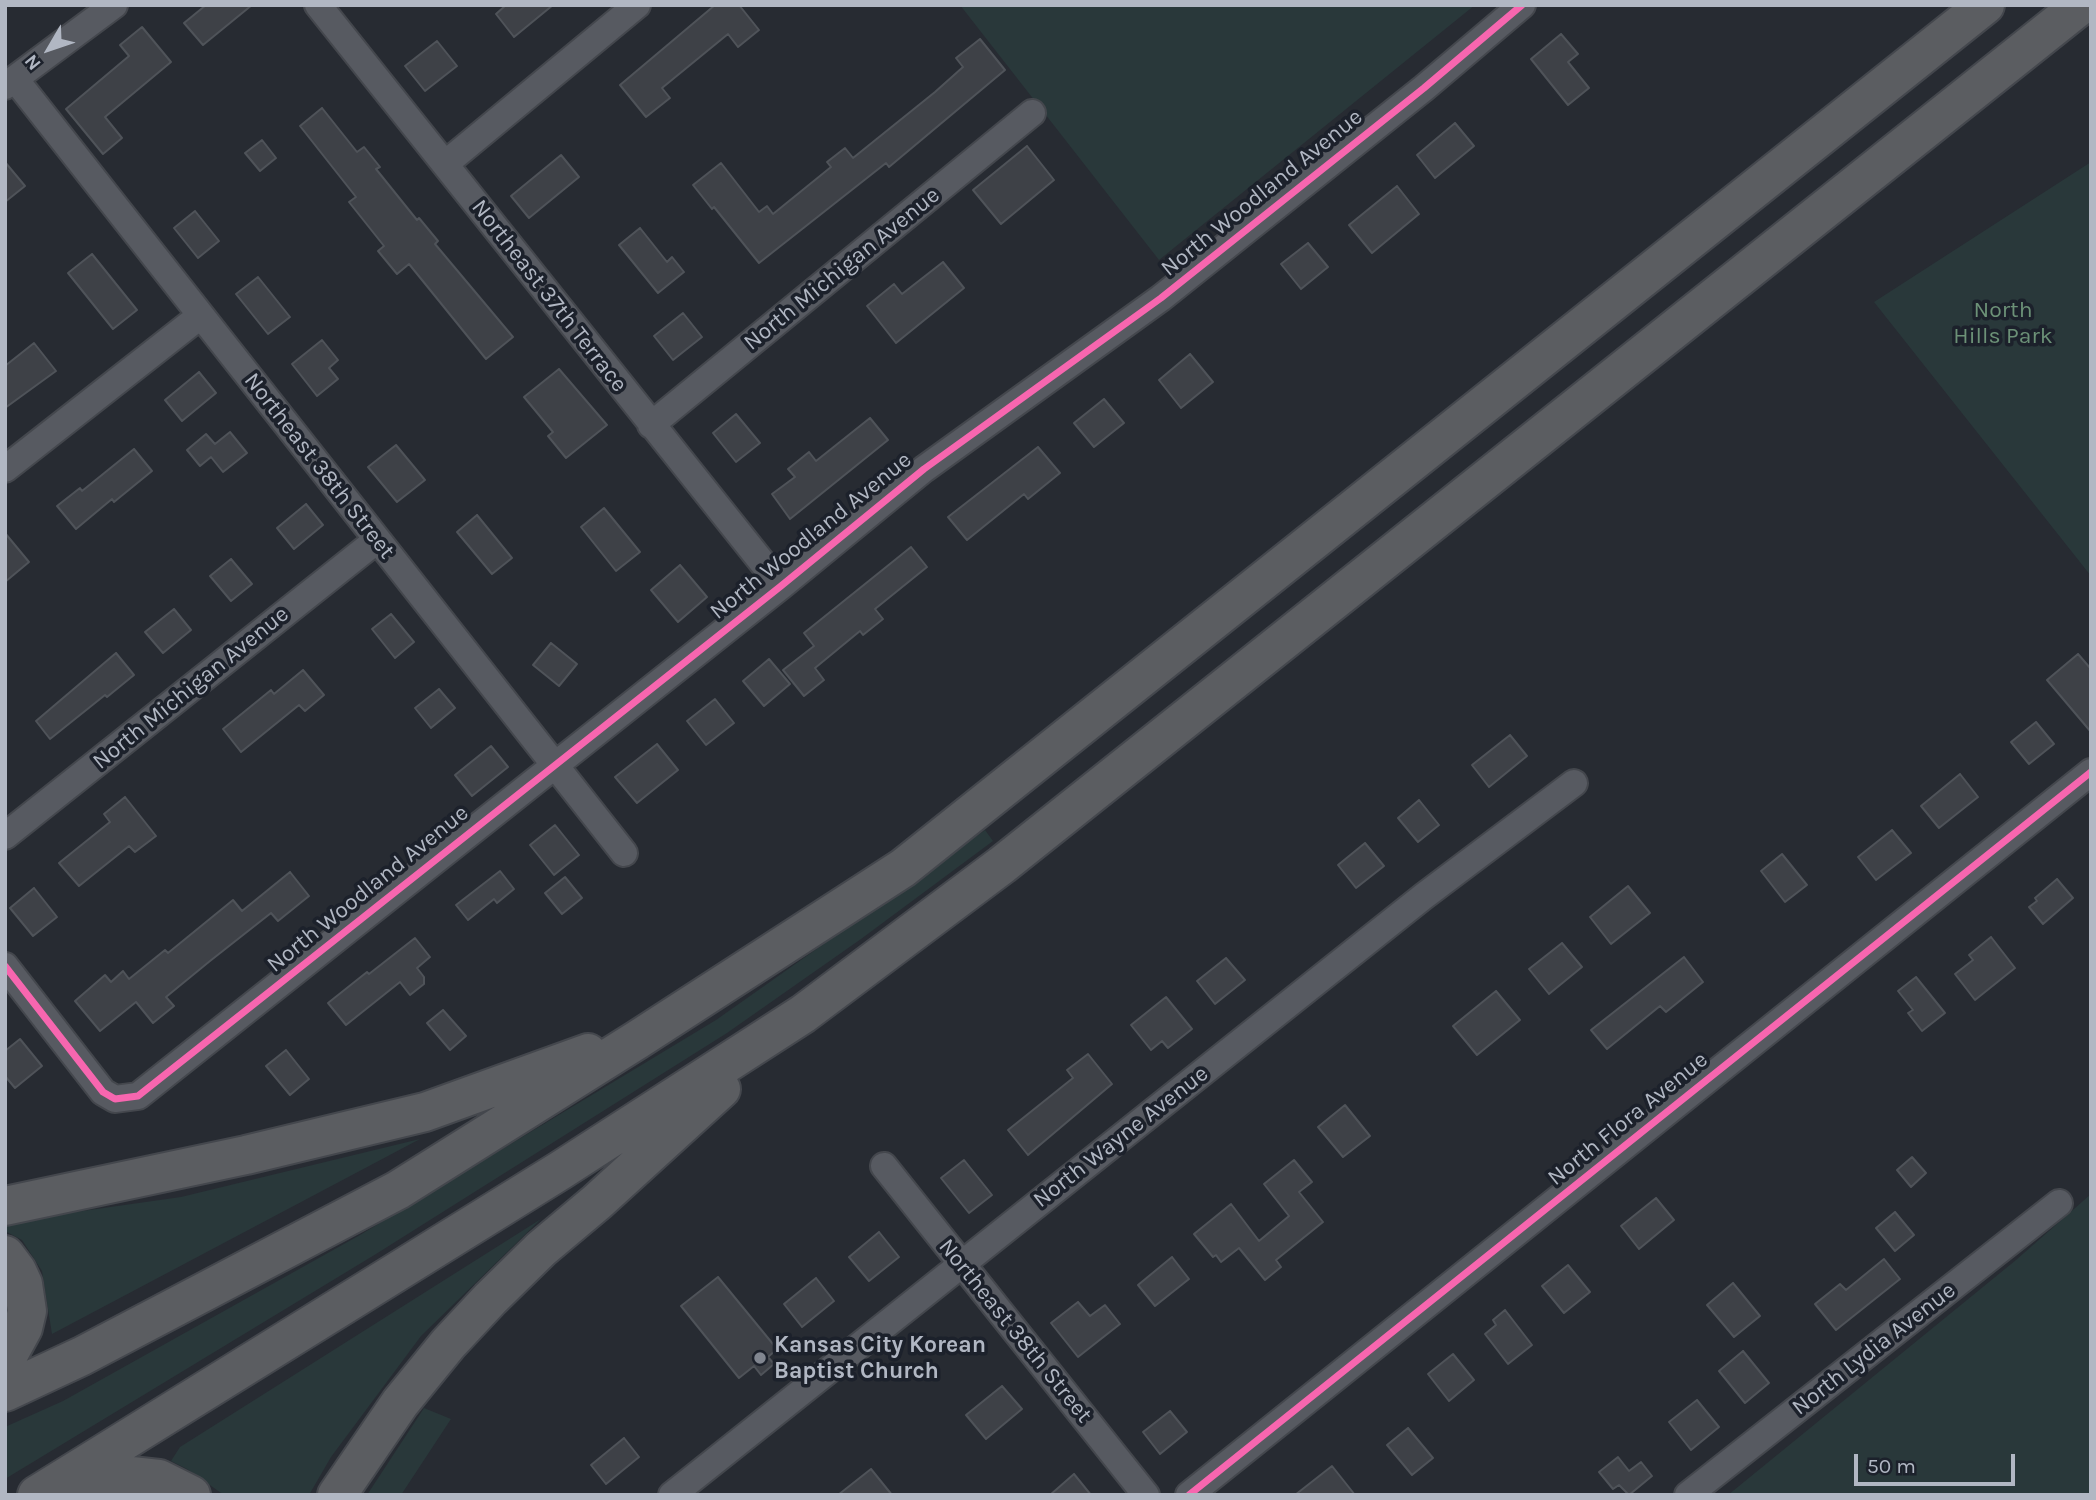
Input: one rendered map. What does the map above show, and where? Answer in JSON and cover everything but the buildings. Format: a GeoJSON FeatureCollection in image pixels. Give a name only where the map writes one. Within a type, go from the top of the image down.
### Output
{"type":"FeatureCollection","features":[{"type":"Feature","properties":{"kind":"highway"},"geometry":{"type":"LineString","coordinates":[[5,1392],[82,1356],[398,1190],[903,869],[1985,5]]}},
{"type":"Feature","properties":{"kind":"highway"},"geometry":{"type":"LineString","coordinates":[[37,1494],[549,1178],[803,1014],[1002,864],[2081,5]]}},
{"type":"Feature","properties":{"kind":"highway"},"geometry":{"type":"LineString","coordinates":[[337,1495],[400,1404],[448,1344],[490,1299],[803,1014]]}},
{"type":"Feature","properties":{"kind":"highway"},"geometry":{"type":"LineString","coordinates":[[5,1206],[246,1155],[413,1115],[486,1091],[575,1056],[637,1040]]}},
{"type":"Feature","properties":{"kind":"highway"},"geometry":{"type":"LineString","coordinates":[[5,1255],[18,1271],[27,1298],[23,1328],[5,1361]]}},
{"type":"Feature","properties":{"kind":"highway"},"geometry":{"type":"LineString","coordinates":[[37,1494],[122,1475],[159,1479],[191,1495]]}},
{"type":"Feature","properties":{"kind":"street"},"geometry":{"type":"LineString","coordinates":[[10,82],[114,5]]}},
{"type":"Feature","properties":{"kind":"street","name":"Northeast 37th Terrace"},"geometry":{"type":"LineString","coordinates":[[318,5],[782,586]]}},
{"type":"Feature","properties":{"kind":"street"},"geometry":{"type":"LineString","coordinates":[[445,164],[637,5]]}},
{"type":"Feature","properties":{"kind":"street","name":"North Woodland Avenue"},"geometry":{"type":"LineString","coordinates":[[5,966],[103,1092],[115,1099],[138,1096],[782,586],[924,469],[1161,298],[1414,96],[1522,5]]}},
{"type":"Feature","properties":{"kind":"street","name":"Northeast 38th Street"},"geometry":{"type":"LineString","coordinates":[[10,82],[200,316],[624,853]]}},
{"type":"Feature","properties":{"kind":"street","name":"North Michigan Avenue"},"geometry":{"type":"LineString","coordinates":[[652,425],[1032,113]]}},
{"type":"Feature","properties":{"kind":"street"},"geometry":{"type":"LineString","coordinates":[[5,469],[200,316]]}},
{"type":"Feature","properties":{"kind":"street","name":"North Michigan Avenue"},"geometry":{"type":"LineString","coordinates":[[5,836],[377,540]]}},
{"type":"Feature","properties":{"kind":"street","name":"North Flora Avenue"},"geometry":{"type":"LineString","coordinates":[[1189,1495],[2091,772]]}},
{"type":"Feature","properties":{"kind":"street","name":"North Wayne Avenue"},"geometry":{"type":"LineString","coordinates":[[672,1495],[1424,896],[1574,783]]}},
{"type":"Feature","properties":{"kind":"street","name":"Northeast 38th Street"},"geometry":{"type":"LineString","coordinates":[[884,1166],[1146,1495]]}},
{"type":"Feature","properties":{"kind":"street","name":"North Lydia Avenue"},"geometry":{"type":"LineString","coordinates":[[1688,1495],[2059,1203]]}},
{"type":"Feature","properties":{"kind":"green space"},"geometry":{"type":"Polygon","coordinates":[[[960,5],[1475,5],[1159,260],[960,5]]]}},
{"type":"Feature","properties":{"kind":"green space","name":"North Hills Park"},"geometry":{"type":"Polygon","coordinates":[[[2091,162],[2091,576],[1874,302],[2091,162]]]}},
{"type":"Feature","properties":{"kind":"green space"},"geometry":{"type":"Polygon","coordinates":[[[985,830],[993,841],[861,939],[727,1033],[376,1254],[5,1479],[5,1427],[63,1401],[360,1235],[716,1020],[985,830]]]}},
{"type":"Feature","properties":{"kind":"green space"},"geometry":{"type":"Polygon","coordinates":[[[420,1139],[52,1334],[42,1271],[22,1240],[5,1231],[5,1222],[181,1197],[420,1139]]]}},
{"type":"Feature","properties":{"kind":"green space"},"geometry":{"type":"Polygon","coordinates":[[[2091,1194],[2091,1495],[1728,1495],[2016,1260],[2091,1194]]]}},
{"type":"Feature","properties":{"kind":"green space"},"geometry":{"type":"Polygon","coordinates":[[[541,1219],[421,1336],[331,1457],[309,1495],[224,1495],[171,1461],[180,1447],[541,1219]]]}},
{"type":"Feature","properties":{"kind":"green space"},"geometry":{"type":"Polygon","coordinates":[[[424,1408],[451,1419],[401,1495],[367,1495],[424,1408]]]}},
{"type":"Feature","properties":{"kind":"cycle path"},"geometry":{"type":"LineString","coordinates":[[5,966],[103,1092],[115,1099],[138,1096],[781,586],[924,469],[1161,298],[1424,88],[1522,5]]}},
{"type":"Feature","properties":{"kind":"cycle path"},"geometry":{"type":"LineString","coordinates":[[1189,1495],[2091,772]]}},
{"type":"Feature","properties":{"kind":"place","name":"Kansas City Korean Baptist Church"},"geometry":{"type":"Point","coordinates":[760,1358]}}]}
